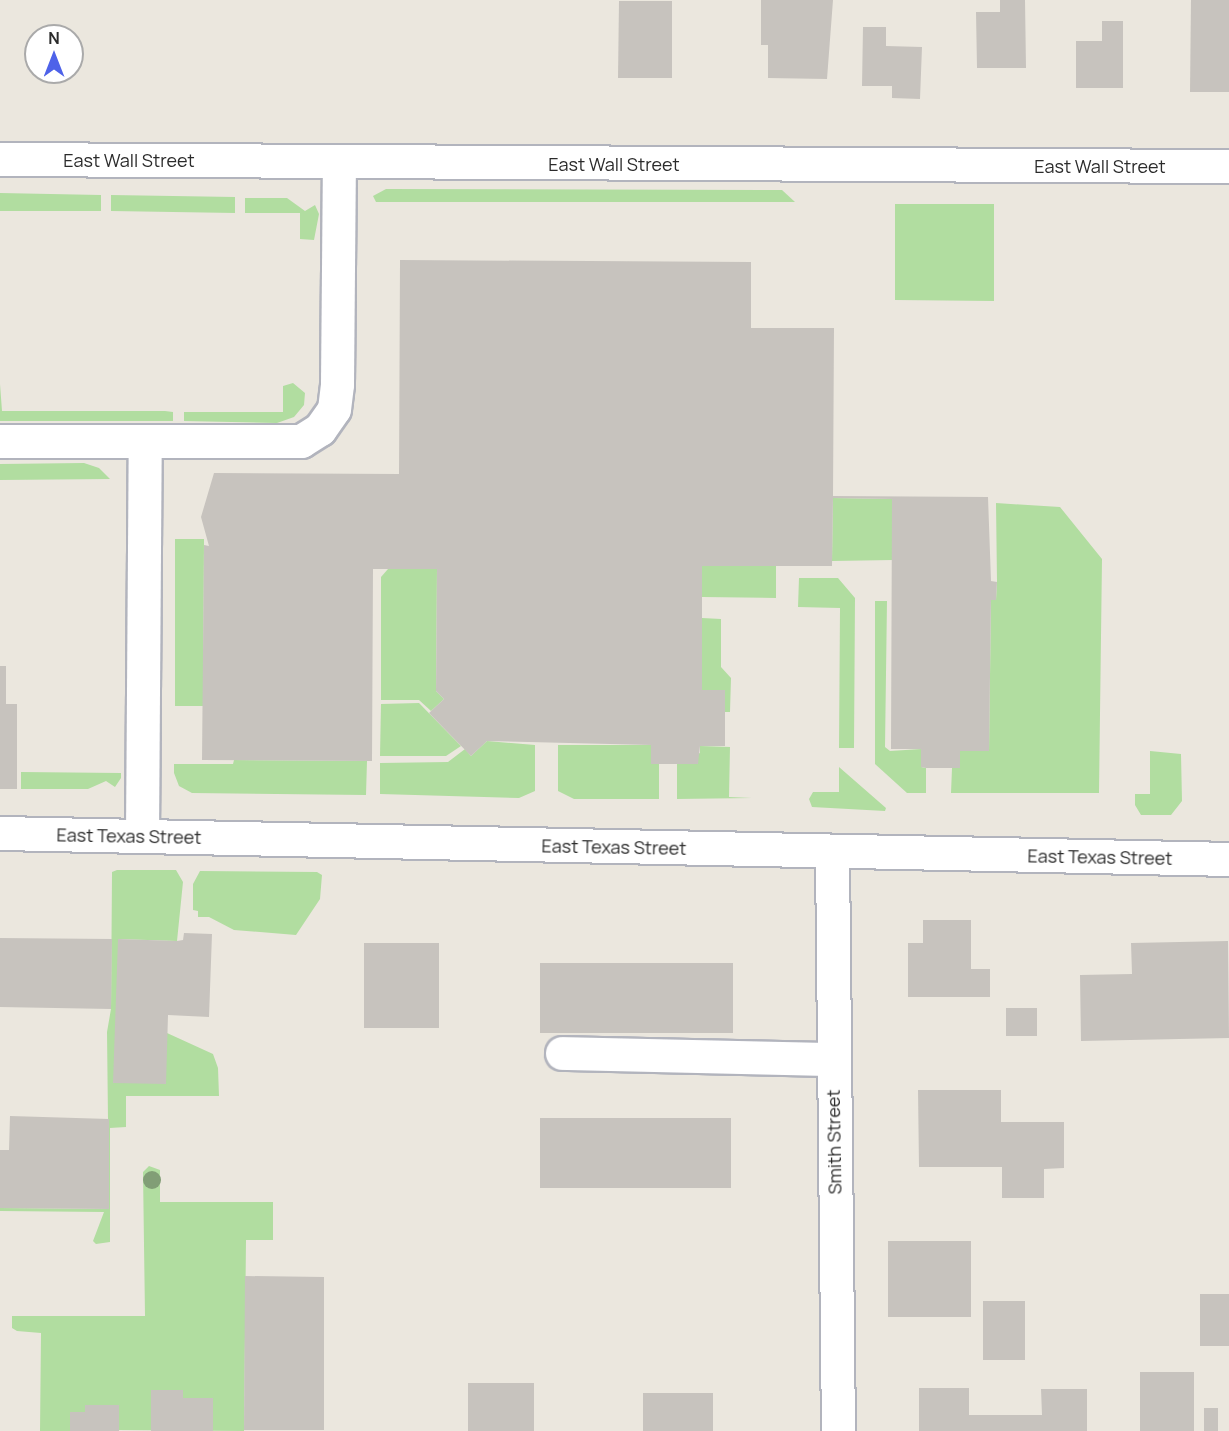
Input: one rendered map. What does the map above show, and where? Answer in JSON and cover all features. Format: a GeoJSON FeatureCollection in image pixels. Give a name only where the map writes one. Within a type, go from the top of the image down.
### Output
{"type":"FeatureCollection","features":[{"type":"Feature","properties":{"kind":"street","name":"East Wall Street"},"geometry":{"type":"LineString","coordinates":[[0,159],[1229,166]]}},
{"type":"Feature","properties":{"kind":"street"},"geometry":{"type":"LineString","coordinates":[[0,441],[301,441],[320,429],[334,409],[337,384],[339,162]]}},
{"type":"Feature","properties":{"kind":"street"},"geometry":{"type":"LineString","coordinates":[[142,836],[145,441]]}},
{"type":"Feature","properties":{"kind":"street","name":"East Texas Street"},"geometry":{"type":"LineString","coordinates":[[0,833],[832,853],[1229,859]]}},
{"type":"Feature","properties":{"kind":"street","name":"Smith Street"},"geometry":{"type":"LineString","coordinates":[[832,853],[838,1431]]}},
{"type":"Feature","properties":{"kind":"street"},"geometry":{"type":"LineString","coordinates":[[562,1053],[833,1059]]}},
{"type":"Feature","properties":{"kind":"green space"},"geometry":{"type":"Polygon","coordinates":[[[386,189],[782,190],[795,202],[376,202],[373,196],[386,189]]]}},
{"type":"Feature","properties":{"kind":"green space"},"geometry":{"type":"Polygon","coordinates":[[[0,193],[101,195],[101,211],[0,211],[0,193]]]}},
{"type":"Feature","properties":{"kind":"green space"},"geometry":{"type":"Polygon","coordinates":[[[111,195],[235,197],[235,213],[111,211],[111,195]]]}},
{"type":"Feature","properties":{"kind":"green space"},"geometry":{"type":"Polygon","coordinates":[[[245,198],[287,198],[305,211],[315,205],[319,214],[314,240],[300,239],[300,213],[245,213],[245,198]]]}},
{"type":"Feature","properties":{"kind":"green space"},"geometry":{"type":"Polygon","coordinates":[[[895,204],[994,204],[994,301],[895,300],[895,204]]]}},
{"type":"Feature","properties":{"kind":"green space"},"geometry":{"type":"Polygon","coordinates":[[[293,383],[305,393],[304,405],[294,417],[277,423],[184,421],[184,412],[283,412],[283,386],[293,383]]]}},
{"type":"Feature","properties":{"kind":"green space"},"geometry":{"type":"Polygon","coordinates":[[[0,384],[2,411],[165,411],[173,412],[173,421],[0,421],[0,384]]]}},
{"type":"Feature","properties":{"kind":"green space"},"geometry":{"type":"Polygon","coordinates":[[[84,463],[99,468],[110,479],[0,480],[0,464],[84,463]]]}},
{"type":"Feature","properties":{"kind":"green space"},"geometry":{"type":"Polygon","coordinates":[[[833,498],[892,499],[893,560],[832,561],[833,498]]]}},
{"type":"Feature","properties":{"kind":"green space"},"geometry":{"type":"Polygon","coordinates":[[[996,503],[1060,507],[1102,559],[1099,793],[951,793],[952,768],[960,768],[960,751],[989,751],[991,600],[996,600],[997,582],[996,503]]]}},
{"type":"Feature","properties":{"kind":"green space"},"geometry":{"type":"Polygon","coordinates":[[[175,539],[204,539],[203,706],[175,706],[175,539]]]}},
{"type":"Feature","properties":{"kind":"green space"},"geometry":{"type":"Polygon","coordinates":[[[702,566],[776,566],[776,598],[702,597],[702,566]]]}},
{"type":"Feature","properties":{"kind":"green space"},"geometry":{"type":"Polygon","coordinates":[[[388,569],[437,569],[436,691],[444,699],[431,711],[419,700],[381,700],[381,577],[388,569]]]}},
{"type":"Feature","properties":{"kind":"green space"},"geometry":{"type":"Polygon","coordinates":[[[799,578],[838,578],[855,598],[854,748],[839,748],[840,608],[798,607],[799,578]]]}},
{"type":"Feature","properties":{"kind":"green space"},"geometry":{"type":"Polygon","coordinates":[[[875,601],[887,601],[885,747],[890,751],[921,749],[921,767],[926,768],[926,793],[907,793],[875,764],[875,601]]]}},
{"type":"Feature","properties":{"kind":"green space"},"geometry":{"type":"Polygon","coordinates":[[[702,618],[721,619],[721,667],[731,678],[730,712],[725,712],[725,691],[702,690],[702,618]]]}},
{"type":"Feature","properties":{"kind":"green space"},"geometry":{"type":"Polygon","coordinates":[[[419,703],[461,746],[446,756],[380,756],[381,704],[419,703]]]}},
{"type":"Feature","properties":{"kind":"green space"},"geometry":{"type":"Polygon","coordinates":[[[487,741],[535,745],[535,791],[519,798],[380,794],[380,763],[448,762],[465,749],[471,756],[487,741]]]}},
{"type":"Feature","properties":{"kind":"green space"},"geometry":{"type":"Polygon","coordinates":[[[558,745],[651,745],[659,764],[659,799],[574,799],[558,791],[558,745]]]}},
{"type":"Feature","properties":{"kind":"green space"},"geometry":{"type":"Polygon","coordinates":[[[700,746],[730,747],[729,797],[752,798],[677,799],[677,764],[700,753],[700,746]]]}},
{"type":"Feature","properties":{"kind":"green space"},"geometry":{"type":"Polygon","coordinates":[[[1150,751],[1181,754],[1182,801],[1171,815],[1141,815],[1135,805],[1135,794],[1150,794],[1150,751]]]}},
{"type":"Feature","properties":{"kind":"green space"},"geometry":{"type":"Polygon","coordinates":[[[234,760],[367,761],[366,795],[192,793],[179,786],[174,773],[174,764],[233,764],[234,760]]]}},
{"type":"Feature","properties":{"kind":"green space"},"geometry":{"type":"Polygon","coordinates":[[[839,767],[886,808],[885,811],[812,807],[809,799],[813,792],[839,792],[839,767]]]}},
{"type":"Feature","properties":{"kind":"green space"},"geometry":{"type":"Polygon","coordinates":[[[21,772],[121,773],[121,778],[115,787],[106,781],[88,789],[21,789],[21,772]]]}},
{"type":"Feature","properties":{"kind":"green space"},"geometry":{"type":"Polygon","coordinates":[[[117,870],[176,870],[183,882],[177,941],[118,939],[167,1033],[213,1054],[218,1068],[219,1096],[126,1096],[126,1127],[110,1128],[110,1242],[96,1244],[93,1241],[104,1212],[0,1211],[0,1208],[109,1209],[107,1032],[111,1009],[112,872],[117,870]]]}},
{"type":"Feature","properties":{"kind":"green space"},"geometry":{"type":"Polygon","coordinates":[[[200,871],[317,872],[322,875],[320,899],[296,935],[234,930],[209,917],[198,917],[198,911],[193,910],[193,884],[200,871]]]}},
{"type":"Feature","properties":{"kind":"green space"},"geometry":{"type":"Polygon","coordinates":[[[149,1166],[160,1170],[160,1202],[273,1202],[273,1240],[246,1240],[244,1431],[119,1430],[119,1405],[85,1405],[85,1412],[70,1431],[40,1431],[41,1333],[17,1331],[12,1328],[12,1316],[145,1316],[143,1172],[149,1166]]]}},
{"type":"Feature","properties":{"kind":"building"},"geometry":{"type":"Polygon","coordinates":[[[761,0],[833,0],[827,79],[768,78],[768,45],[761,45],[761,0]]]}},
{"type":"Feature","properties":{"kind":"building"},"geometry":{"type":"Polygon","coordinates":[[[1000,0],[1025,0],[1026,68],[977,68],[976,12],[1000,12],[1000,0]]]}},
{"type":"Feature","properties":{"kind":"building"},"geometry":{"type":"Polygon","coordinates":[[[1191,0],[1229,0],[1229,92],[1190,92],[1191,0]]]}},
{"type":"Feature","properties":{"kind":"building"},"geometry":{"type":"Polygon","coordinates":[[[619,1],[672,1],[672,78],[618,78],[619,1]]]}},
{"type":"Feature","properties":{"kind":"building"},"geometry":{"type":"Polygon","coordinates":[[[1102,21],[1123,21],[1123,88],[1076,88],[1076,41],[1102,41],[1102,21]]]}},
{"type":"Feature","properties":{"kind":"building"},"geometry":{"type":"Polygon","coordinates":[[[863,27],[886,27],[886,46],[922,47],[920,99],[892,98],[892,86],[862,86],[863,27]]]}},
{"type":"Feature","properties":{"kind":"building"},"geometry":{"type":"Polygon","coordinates":[[[400,260],[751,262],[751,328],[834,328],[833,496],[988,497],[991,581],[997,582],[996,600],[991,600],[989,751],[960,751],[960,768],[926,768],[921,767],[921,749],[891,749],[892,499],[833,498],[832,566],[702,566],[702,690],[725,690],[725,746],[700,746],[698,764],[651,764],[651,745],[487,741],[471,756],[429,713],[444,699],[436,691],[437,569],[373,569],[372,761],[202,760],[204,545],[209,546],[201,517],[214,473],[399,474],[400,260]]]}},
{"type":"Feature","properties":{"kind":"building"},"geometry":{"type":"Polygon","coordinates":[[[0,666],[6,666],[6,704],[17,704],[17,789],[0,789],[0,666]]]}},
{"type":"Feature","properties":{"kind":"building"},"geometry":{"type":"Polygon","coordinates":[[[923,920],[971,920],[971,969],[990,969],[990,997],[908,997],[908,943],[923,943],[923,920]]]}},
{"type":"Feature","properties":{"kind":"building"},"geometry":{"type":"Polygon","coordinates":[[[184,933],[212,934],[209,1017],[168,1015],[166,1084],[113,1083],[118,939],[177,941],[183,940],[184,933]]]}},
{"type":"Feature","properties":{"kind":"building"},"geometry":{"type":"Polygon","coordinates":[[[0,938],[112,939],[111,1009],[0,1007],[0,938]]]}},
{"type":"Feature","properties":{"kind":"building"},"geometry":{"type":"Polygon","coordinates":[[[1228,941],[1229,1038],[1081,1041],[1080,975],[1132,974],[1131,943],[1228,941]]]}},
{"type":"Feature","properties":{"kind":"building"},"geometry":{"type":"Polygon","coordinates":[[[364,943],[439,943],[439,1028],[364,1028],[364,943]]]}},
{"type":"Feature","properties":{"kind":"building"},"geometry":{"type":"Polygon","coordinates":[[[540,963],[733,963],[733,1033],[540,1033],[540,963]]]}},
{"type":"Feature","properties":{"kind":"building"},"geometry":{"type":"Polygon","coordinates":[[[1006,1008],[1037,1008],[1037,1036],[1006,1036],[1006,1008]]]}},
{"type":"Feature","properties":{"kind":"building"},"geometry":{"type":"Polygon","coordinates":[[[918,1090],[1001,1090],[1001,1122],[1064,1122],[1064,1168],[1044,1169],[1044,1198],[1002,1198],[1002,1167],[919,1167],[918,1090]]]}},
{"type":"Feature","properties":{"kind":"building"},"geometry":{"type":"Polygon","coordinates":[[[10,1116],[109,1119],[109,1209],[0,1208],[0,1150],[9,1150],[10,1116]]]}},
{"type":"Feature","properties":{"kind":"building"},"geometry":{"type":"Polygon","coordinates":[[[540,1118],[731,1118],[731,1188],[540,1188],[540,1118]]]}},
{"type":"Feature","properties":{"kind":"building"},"geometry":{"type":"Polygon","coordinates":[[[888,1241],[971,1241],[971,1317],[888,1317],[888,1241]]]}},
{"type":"Feature","properties":{"kind":"building"},"geometry":{"type":"Polygon","coordinates":[[[245,1276],[324,1277],[324,1430],[244,1430],[245,1276]]]}},
{"type":"Feature","properties":{"kind":"building"},"geometry":{"type":"Polygon","coordinates":[[[1200,1294],[1229,1294],[1229,1346],[1200,1346],[1200,1294]]]}},
{"type":"Feature","properties":{"kind":"building"},"geometry":{"type":"Polygon","coordinates":[[[983,1301],[1025,1301],[1025,1360],[983,1360],[983,1301]]]}},
{"type":"Feature","properties":{"kind":"building"},"geometry":{"type":"Polygon","coordinates":[[[1140,1372],[1194,1372],[1194,1431],[1140,1431],[1140,1372]]]}},
{"type":"Feature","properties":{"kind":"building"},"geometry":{"type":"Polygon","coordinates":[[[468,1383],[534,1383],[534,1431],[468,1431],[468,1383]]]}},
{"type":"Feature","properties":{"kind":"building"},"geometry":{"type":"Polygon","coordinates":[[[919,1388],[969,1388],[969,1415],[1042,1415],[1041,1389],[1087,1389],[1087,1431],[919,1431],[919,1388]]]}},
{"type":"Feature","properties":{"kind":"building"},"geometry":{"type":"Polygon","coordinates":[[[151,1390],[183,1390],[183,1398],[213,1398],[213,1431],[151,1431],[151,1390]]]}},
{"type":"Feature","properties":{"kind":"building"},"geometry":{"type":"Polygon","coordinates":[[[643,1393],[713,1393],[713,1431],[643,1431],[643,1393]]]}},
{"type":"Feature","properties":{"kind":"building"},"geometry":{"type":"Polygon","coordinates":[[[85,1405],[119,1405],[119,1431],[70,1431],[70,1412],[85,1412],[85,1405]]]}},
{"type":"Feature","properties":{"kind":"building"},"geometry":{"type":"Polygon","coordinates":[[[1204,1408],[1218,1408],[1218,1431],[1204,1431],[1204,1408]]]}}]}
